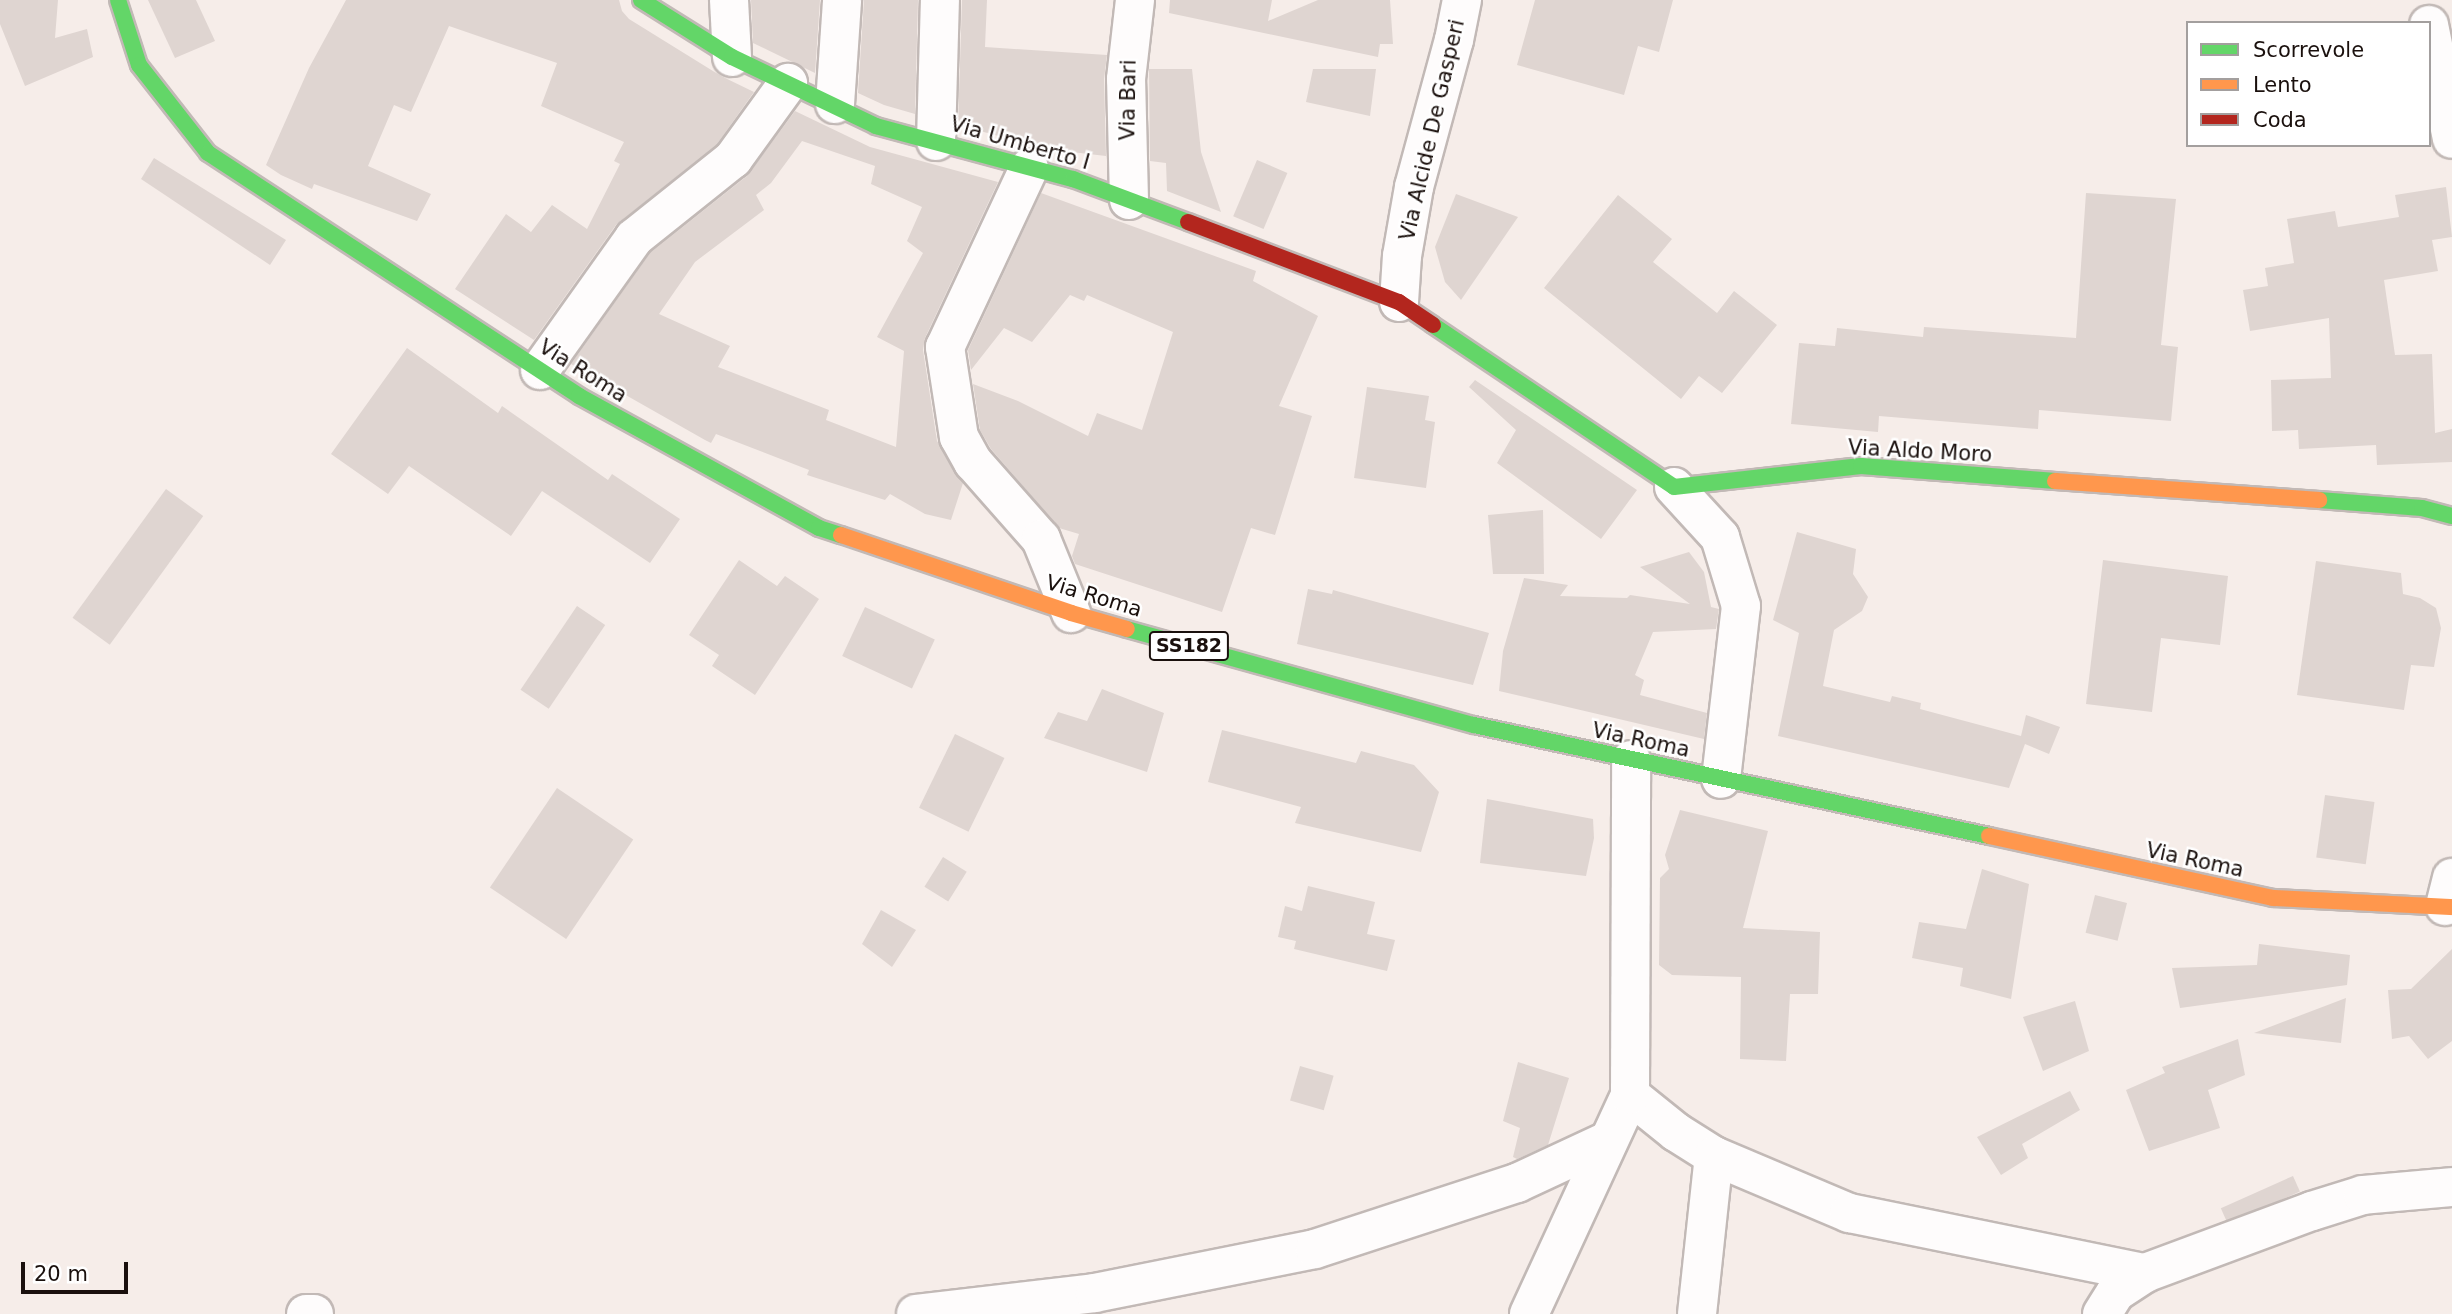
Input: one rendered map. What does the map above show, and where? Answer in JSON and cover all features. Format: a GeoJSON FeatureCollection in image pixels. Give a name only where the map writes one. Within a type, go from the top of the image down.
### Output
{"type":"FeatureCollection","features":[{"type":"Feature","properties":{"kind":"main road","name":"Via Roma"},"geometry":{"type":"LineString","coordinates":[[117,0],[139,65],[208,153],[579,396],[819,528],[1071,613],[1475,725],[2273,898],[2450,897]]}},
{"type":"Feature","properties":{"kind":"main road","name":"Via Umberto I"},"geometry":{"type":"LineString","coordinates":[[641,0],[732,57],[835,104],[876,126],[1030,167],[1129,200],[1399,302]]}},
{"type":"Feature","properties":{"kind":"main road"},"geometry":{"type":"LineString","coordinates":[[1399,302],[1674,487]]}},
{"type":"Feature","properties":{"kind":"main road","name":"Via Aldo Moro"},"geometry":{"type":"LineString","coordinates":[[1674,487],[1861,466],[2422,508],[2452,516]]}},
{"type":"Feature","properties":{"kind":"street"},"geometry":{"type":"LineString","coordinates":[[729,0],[732,57]]}},
{"type":"Feature","properties":{"kind":"street"},"geometry":{"type":"LineString","coordinates":[[835,104],[842,0]]}},
{"type":"Feature","properties":{"kind":"street"},"geometry":{"type":"LineString","coordinates":[[936,141],[940,0]]}},
{"type":"Feature","properties":{"kind":"street","name":"Via Bari"},"geometry":{"type":"LineString","coordinates":[[1129,200],[1126,79],[1135,0]]}},
{"type":"Feature","properties":{"kind":"street","name":"Via Alcide De Gasperi"},"geometry":{"type":"LineString","coordinates":[[1399,302],[1402,256],[1414,187],[1454,40],[1462,0]]}},
{"type":"Feature","properties":{"kind":"street"},"geometry":{"type":"LineString","coordinates":[[2424,0],[2428,21]]}},
{"type":"Feature","properties":{"kind":"street"},"geometry":{"type":"LineString","coordinates":[[2431,34],[2452,139]]}},
{"type":"Feature","properties":{"kind":"street"},"geometry":{"type":"LineString","coordinates":[[540,370],[634,238],[733,159],[788,83]]}},
{"type":"Feature","properties":{"kind":"street"},"geometry":{"type":"LineString","coordinates":[[1030,167],[945,347],[959,437],[972,462],[1041,539],[1071,613]]}},
{"type":"Feature","properties":{"kind":"street"},"geometry":{"type":"LineString","coordinates":[[1674,487],[1720,537],[1741,606],[1721,779]]}},
{"type":"Feature","properties":{"kind":"street"},"geometry":{"type":"LineString","coordinates":[[1529,1314],[1630,1095],[1631,760]]}},
{"type":"Feature","properties":{"kind":"street"},"geometry":{"type":"LineString","coordinates":[[1630,1095],[1714,1156],[1849,1213],[2145,1273]]}},
{"type":"Feature","properties":{"kind":"street"},"geometry":{"type":"LineString","coordinates":[[916,1314],[1095,1293],[1315,1249],[1517,1183],[1607,1141]]}},
{"type":"Feature","properties":{"kind":"street"},"geometry":{"type":"LineString","coordinates":[[1696,1314],[1714,1156]]}},
{"type":"Feature","properties":{"kind":"street"},"geometry":{"type":"LineString","coordinates":[[2102,1314],[2116,1292],[2145,1273],[2363,1195],[2452,1187]]}},
{"type":"Feature","properties":{"kind":"street"},"geometry":{"type":"LineString","coordinates":[[306,1314],[314,1314]]}},
{"type":"Feature","properties":{"kind":"building"},"geometry":{"type":"Polygon","coordinates":[[[0,0],[58,0],[55,38],[87,29],[93,57],[25,86],[0,24],[0,0]]]}},
{"type":"Feature","properties":{"kind":"building"},"geometry":{"type":"Polygon","coordinates":[[[148,0],[196,0],[215,41],[175,58],[148,0]]]}},
{"type":"Feature","properties":{"kind":"building"},"geometry":{"type":"Polygon","coordinates":[[[346,0],[619,0],[622,11],[629,19],[721,76],[754,92],[717,144],[616,225],[534,340],[455,289],[506,214],[531,232],[552,205],[587,229],[620,164],[614,161],[624,142],[541,106],[557,63],[449,26],[411,112],[394,105],[368,166],[431,194],[417,221],[314,184],[312,189],[281,175],[266,165],[309,68],[346,0]]]}},
{"type":"Feature","properties":{"kind":"building"},"geometry":{"type":"Polygon","coordinates":[[[751,0],[820,0],[815,73],[753,43],[751,0]]]}},
{"type":"Feature","properties":{"kind":"building"},"geometry":{"type":"Polygon","coordinates":[[[864,0],[918,0],[915,114],[884,105],[858,93],[864,0]]]}},
{"type":"Feature","properties":{"kind":"building"},"geometry":{"type":"Polygon","coordinates":[[[962,0],[987,0],[985,47],[1107,55],[1104,79],[1106,156],[1046,149],[958,125],[962,0]]]}},
{"type":"Feature","properties":{"kind":"building"},"geometry":{"type":"Polygon","coordinates":[[[1170,0],[1272,0],[1268,21],[1318,0],[1390,0],[1393,44],[1380,44],[1378,57],[1169,13],[1170,0]]]}},
{"type":"Feature","properties":{"kind":"building"},"geometry":{"type":"Polygon","coordinates":[[[1535,0],[1673,0],[1659,52],[1638,46],[1624,95],[1517,65],[1535,0]]]}},
{"type":"Feature","properties":{"kind":"building"},"geometry":{"type":"Polygon","coordinates":[[[1149,69],[1192,69],[1201,152],[1221,212],[1167,191],[1166,163],[1150,161],[1149,69]]]}},
{"type":"Feature","properties":{"kind":"building"},"geometry":{"type":"Polygon","coordinates":[[[1313,69],[1376,69],[1370,116],[1306,102],[1313,69]]]}},
{"type":"Feature","properties":{"kind":"building"},"geometry":{"type":"Polygon","coordinates":[[[795,111],[870,147],[998,182],[925,338],[923,350],[937,441],[963,483],[951,520],[925,514],[890,494],[885,500],[807,475],[809,470],[716,434],[711,443],[571,364],[650,253],[747,176],[795,111]],[[802,141],[771,183],[756,195],[764,210],[695,262],[659,314],[730,346],[718,367],[829,410],[826,420],[896,447],[904,351],[877,337],[923,253],[907,241],[922,207],[871,184],[875,166],[802,141]]]}},
{"type":"Feature","properties":{"kind":"building"},"geometry":{"type":"Polygon","coordinates":[[[154,158],[286,240],[270,265],[141,179],[154,158]]]}},
{"type":"Feature","properties":{"kind":"building"},"geometry":{"type":"Polygon","coordinates":[[[1257,160],[1287,173],[1264,229],[1233,216],[1257,160]]]}},
{"type":"Feature","properties":{"kind":"building"},"geometry":{"type":"Polygon","coordinates":[[[2446,187],[2452,237],[2432,240],[2438,271],[2384,280],[2395,355],[2432,354],[2435,433],[2452,429],[2452,462],[2377,465],[2376,445],[2299,449],[2298,430],[2272,431],[2271,380],[2331,378],[2329,318],[2250,331],[2243,290],[2268,286],[2265,268],[2294,263],[2287,219],[2335,211],[2338,227],[2399,217],[2395,195],[2446,187]]]}},
{"type":"Feature","properties":{"kind":"building"},"geometry":{"type":"Polygon","coordinates":[[[1041,193],[1256,271],[1253,281],[1318,316],[1279,406],[1312,416],[1275,535],[1251,528],[1222,612],[1075,564],[1072,556],[1079,534],[1059,528],[991,449],[980,430],[973,384],[1018,401],[1088,436],[1097,413],[1142,430],[1173,332],[1087,295],[1084,301],[1070,295],[1032,342],[1004,328],[971,370],[968,350],[1041,193]]]}},
{"type":"Feature","properties":{"kind":"building"},"geometry":{"type":"Polygon","coordinates":[[[2086,193],[2176,199],[2161,345],[2178,347],[2171,421],[2039,410],[2038,429],[1879,416],[1878,432],[1791,424],[1799,343],[1835,346],[1837,328],[1923,337],[1924,327],[2076,338],[2086,193]]]}},
{"type":"Feature","properties":{"kind":"building"},"geometry":{"type":"Polygon","coordinates":[[[1456,194],[1518,217],[1461,300],[1445,282],[1435,247],[1456,194]]]}},
{"type":"Feature","properties":{"kind":"building"},"geometry":{"type":"Polygon","coordinates":[[[1618,195],[1672,239],[1653,262],[1717,313],[1734,291],[1777,325],[1722,393],[1699,376],[1681,399],[1544,288],[1618,195]]]}},
{"type":"Feature","properties":{"kind":"building"},"geometry":{"type":"Polygon","coordinates":[[[407,348],[498,413],[502,406],[608,480],[612,474],[680,519],[650,563],[542,491],[511,536],[409,466],[388,494],[331,454],[407,348]]]}},
{"type":"Feature","properties":{"kind":"building"},"geometry":{"type":"Polygon","coordinates":[[[1475,380],[1637,490],[1601,539],[1497,463],[1516,430],[1469,387],[1475,380]]]}},
{"type":"Feature","properties":{"kind":"building"},"geometry":{"type":"Polygon","coordinates":[[[1367,387],[1429,396],[1425,420],[1435,422],[1426,488],[1354,478],[1367,387]]]}},
{"type":"Feature","properties":{"kind":"building"},"geometry":{"type":"Polygon","coordinates":[[[166,489],[203,516],[110,645],[73,618],[166,489]]]}},
{"type":"Feature","properties":{"kind":"building"},"geometry":{"type":"Polygon","coordinates":[[[1543,510],[1544,574],[1493,574],[1488,515],[1543,510]]]}},
{"type":"Feature","properties":{"kind":"building"},"geometry":{"type":"Polygon","coordinates":[[[1797,532],[1856,549],[1853,574],[1868,597],[1862,611],[1834,630],[1823,686],[1890,702],[1892,696],[1921,703],[1920,709],[2021,736],[2026,715],[2060,727],[2049,754],[2025,744],[2009,788],[1778,736],[1799,633],[1773,620],[1797,532]]]}},
{"type":"Feature","properties":{"kind":"building"},"geometry":{"type":"Polygon","coordinates":[[[1689,552],[1704,572],[1711,607],[1719,609],[1716,629],[1653,632],[1635,675],[1644,680],[1640,695],[1707,713],[1704,739],[1499,691],[1503,651],[1524,578],[1568,585],[1560,596],[1627,598],[1630,595],[1690,604],[1640,567],[1689,552]]]}},
{"type":"Feature","properties":{"kind":"building"},"geometry":{"type":"Polygon","coordinates":[[[739,560],[777,586],[785,576],[819,599],[755,695],[712,666],[719,655],[689,635],[739,560]]]}},
{"type":"Feature","properties":{"kind":"building"},"geometry":{"type":"Polygon","coordinates":[[[2103,560],[2228,576],[2220,645],[2161,638],[2152,712],[2086,704],[2103,560]]]}},
{"type":"Feature","properties":{"kind":"building"},"geometry":{"type":"Polygon","coordinates":[[[2316,561],[2401,573],[2403,594],[2420,598],[2436,608],[2441,628],[2434,667],[2411,665],[2404,710],[2297,695],[2316,561]]]}},
{"type":"Feature","properties":{"kind":"building"},"geometry":{"type":"Polygon","coordinates":[[[1308,589],[1332,594],[1333,590],[1489,633],[1473,685],[1297,644],[1308,589]]]}},
{"type":"Feature","properties":{"kind":"building"},"geometry":{"type":"Polygon","coordinates":[[[577,606],[605,625],[549,709],[521,690],[577,606]]]}},
{"type":"Feature","properties":{"kind":"building"},"geometry":{"type":"Polygon","coordinates":[[[865,607],[935,640],[912,688],[842,656],[865,607]]]}},
{"type":"Feature","properties":{"kind":"building"},"geometry":{"type":"Polygon","coordinates":[[[1102,689],[1164,713],[1147,772],[1044,738],[1058,712],[1087,721],[1102,689]]]}},
{"type":"Feature","properties":{"kind":"building"},"geometry":{"type":"Polygon","coordinates":[[[1222,730],[1356,763],[1361,751],[1414,765],[1439,792],[1421,852],[1295,823],[1301,807],[1208,782],[1222,730]]]}},
{"type":"Feature","properties":{"kind":"building"},"geometry":{"type":"Polygon","coordinates":[[[955,734],[1004,758],[968,832],[919,808],[955,734]]]}},
{"type":"Feature","properties":{"kind":"building"},"geometry":{"type":"Polygon","coordinates":[[[557,788],[633,839],[566,939],[490,887],[557,788]]]}},
{"type":"Feature","properties":{"kind":"building"},"geometry":{"type":"Polygon","coordinates":[[[2325,795],[2375,802],[2366,864],[2316,857],[2325,795]]]}},
{"type":"Feature","properties":{"kind":"building"},"geometry":{"type":"Polygon","coordinates":[[[1487,799],[1593,819],[1594,838],[1586,876],[1480,863],[1487,799]]]}},
{"type":"Feature","properties":{"kind":"building"},"geometry":{"type":"Polygon","coordinates":[[[1680,810],[1768,831],[1743,928],[1820,932],[1818,994],[1790,994],[1786,1061],[1740,1059],[1741,977],[1672,975],[1659,965],[1660,878],[1669,869],[1665,855],[1680,810]]]}},
{"type":"Feature","properties":{"kind":"building"},"geometry":{"type":"Polygon","coordinates":[[[943,857],[967,872],[948,902],[924,887],[943,857]]]}},
{"type":"Feature","properties":{"kind":"building"},"geometry":{"type":"Polygon","coordinates":[[[1982,869],[2029,884],[2011,999],[1960,986],[1963,968],[1912,958],[1919,922],[1966,929],[1982,869]]]}},
{"type":"Feature","properties":{"kind":"building"},"geometry":{"type":"Polygon","coordinates":[[[1308,886],[1375,902],[1367,934],[1395,940],[1387,971],[1294,949],[1296,941],[1278,937],[1285,906],[1302,911],[1308,886]]]}},
{"type":"Feature","properties":{"kind":"building"},"geometry":{"type":"Polygon","coordinates":[[[2095,895],[2127,903],[2118,941],[2086,933],[2095,895]]]}},
{"type":"Feature","properties":{"kind":"building"},"geometry":{"type":"Polygon","coordinates":[[[881,910],[916,930],[892,967],[862,944],[881,910]]]}},
{"type":"Feature","properties":{"kind":"building"},"geometry":{"type":"Polygon","coordinates":[[[2259,944],[2350,955],[2347,985],[2180,1008],[2172,968],[2257,965],[2259,944]]]}},
{"type":"Feature","properties":{"kind":"building"},"geometry":{"type":"Polygon","coordinates":[[[2452,949],[2452,1041],[2428,1059],[2409,1036],[2392,1039],[2388,990],[2411,989],[2452,949]]]}},
{"type":"Feature","properties":{"kind":"building"},"geometry":{"type":"Polygon","coordinates":[[[2346,998],[2341,1043],[2254,1033],[2346,998]]]}},
{"type":"Feature","properties":{"kind":"building"},"geometry":{"type":"Polygon","coordinates":[[[2075,1001],[2089,1051],[2043,1071],[2023,1017],[2075,1001]]]}},
{"type":"Feature","properties":{"kind":"building"},"geometry":{"type":"Polygon","coordinates":[[[2238,1039],[2245,1075],[2208,1090],[2220,1128],[2149,1151],[2126,1090],[2165,1073],[2162,1067],[2238,1039]]]}},
{"type":"Feature","properties":{"kind":"building"},"geometry":{"type":"Polygon","coordinates":[[[1518,1062],[1569,1078],[1548,1145],[1517,1159],[1513,1157],[1520,1128],[1503,1121],[1518,1062]]]}},
{"type":"Feature","properties":{"kind":"building"},"geometry":{"type":"Polygon","coordinates":[[[1300,1066],[1334,1076],[1324,1110],[1290,1101],[1300,1066]]]}},
{"type":"Feature","properties":{"kind":"building"},"geometry":{"type":"Polygon","coordinates":[[[2070,1091],[2080,1110],[2022,1144],[2028,1158],[2001,1175],[1977,1137],[2070,1091]]]}},
{"type":"Feature","properties":{"kind":"building"},"geometry":{"type":"Polygon","coordinates":[[[2293,1176],[2300,1192],[2228,1224],[2221,1208],[2293,1176]]]}},
{"type":"Feature","properties":{"kind":"traffic: fast"},"geometry":{"type":"LineString","coordinates":[[118,0],[139,65],[208,153],[579,396],[819,528],[841,535]]}},
{"type":"Feature","properties":{"kind":"traffic: fast"},"geometry":{"type":"LineString","coordinates":[[641,0],[732,57],[876,126],[1073,179],[1188,222]]}},
{"type":"Feature","properties":{"kind":"traffic: fast"},"geometry":{"type":"LineString","coordinates":[[1433,325],[1674,487],[1861,466],[2055,481]]}},
{"type":"Feature","properties":{"kind":"traffic: fast"},"geometry":{"type":"LineString","coordinates":[[2319,500],[2422,508],[2452,516]]}},
{"type":"Feature","properties":{"kind":"traffic: fast"},"geometry":{"type":"LineString","coordinates":[[1127,629],[1474,725],[1989,836]]}},
{"type":"Feature","properties":{"kind":"traffic: slow"},"geometry":{"type":"LineString","coordinates":[[2055,481],[2319,500]]}},
{"type":"Feature","properties":{"kind":"traffic: slow"},"geometry":{"type":"LineString","coordinates":[[841,535],[1071,613],[1127,629]]}},
{"type":"Feature","properties":{"kind":"traffic: slow"},"geometry":{"type":"LineString","coordinates":[[1989,836],[2273,898],[2452,907]]}},
{"type":"Feature","properties":{"kind":"traffic: jam"},"geometry":{"type":"LineString","coordinates":[[1188,222],[1399,302],[1433,325]]}}]}
